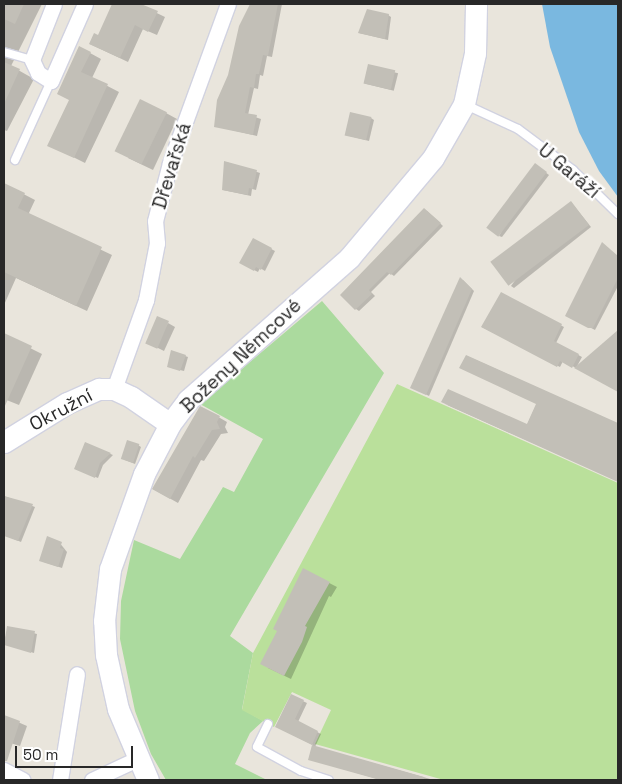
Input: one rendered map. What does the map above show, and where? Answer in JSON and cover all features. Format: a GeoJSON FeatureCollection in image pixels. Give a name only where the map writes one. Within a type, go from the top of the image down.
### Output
{"type":"FeatureCollection","features":[{"type":"Feature","properties":{"kind":"street"},"geometry":{"type":"LineString","coordinates":[[54,4],[32,60],[38,73],[51,81],[85,4]]}},
{"type":"Feature","properties":{"kind":"street","name":"Dřevařská"},"geometry":{"type":"LineString","coordinates":[[114,389],[146,300],[157,243],[156,221],[170,163],[228,4]]}},
{"type":"Feature","properties":{"kind":"street","name":"Boženy Němcové"},"geometry":{"type":"LineString","coordinates":[[148,780],[137,759],[118,709],[106,655],[105,594],[125,521],[144,474],[170,424],[188,400],[349,258],[418,180],[454,127],[464,104],[475,53],[476,4]]}},
{"type":"Feature","properties":{"kind":"street","name":"Okružní"},"geometry":{"type":"LineString","coordinates":[[4,442],[67,403],[99,389],[114,389],[170,424]]}},
{"type":"Feature","properties":{"kind":"street"},"geometry":{"type":"LineString","coordinates":[[60,780],[77,674]]}},
{"type":"Feature","properties":{"kind":"street"},"geometry":{"type":"LineString","coordinates":[[92,780],[137,759]]}},
{"type":"Feature","properties":{"kind":"street"},"geometry":{"type":"LineString","coordinates":[[4,770],[23,780]]}},
{"type":"Feature","properties":{"kind":"lane"},"geometry":{"type":"LineString","coordinates":[[4,52],[32,60]]}},
{"type":"Feature","properties":{"kind":"lane"},"geometry":{"type":"LineString","coordinates":[[15,160],[51,81]]}},
{"type":"Feature","properties":{"kind":"lane","name":"U Garáží"},"geometry":{"type":"LineString","coordinates":[[464,104],[518,129],[572,170],[618,214]]}},
{"type":"Feature","properties":{"kind":"lane"},"geometry":{"type":"LineString","coordinates":[[268,724],[257,747],[301,771],[329,780]]}},
{"type":"Feature","properties":{"kind":"green space"},"geometry":{"type":"Polygon","coordinates":[[[322,301],[384,373],[230,636],[253,653],[242,709],[263,721],[250,733],[235,764],[267,780],[166,780],[151,754],[135,711],[120,639],[121,601],[134,540],[180,559],[223,487],[234,492],[263,439],[200,404],[322,301]]]}},
{"type":"Feature","properties":{"kind":"green space"},"geometry":{"type":"Polygon","coordinates":[[[397,384],[618,483],[618,780],[444,780],[315,744],[331,710],[292,692],[274,727],[242,710],[253,653],[397,384]]]}},
{"type":"Feature","properties":{"kind":"water"},"geometry":{"type":"Polygon","coordinates":[[[542,4],[618,4],[618,197],[599,171],[579,132],[550,47],[542,4]]]}},
{"type":"Feature","properties":{"kind":"building"},"geometry":{"type":"Polygon","coordinates":[[[4,4],[24,4],[15,24],[4,19],[4,4]]]}},
{"type":"Feature","properties":{"kind":"building"},"geometry":{"type":"Polygon","coordinates":[[[112,4],[141,4],[158,11],[148,32],[135,25],[120,58],[89,44],[94,33],[98,35],[112,4]]]}},
{"type":"Feature","properties":{"kind":"building"},"geometry":{"type":"Polygon","coordinates":[[[250,4],[278,4],[268,56],[263,55],[259,74],[256,74],[254,88],[250,87],[245,113],[257,115],[253,135],[214,127],[217,100],[228,75],[239,26],[250,4]]]}},
{"type":"Feature","properties":{"kind":"building"},"geometry":{"type":"Polygon","coordinates":[[[367,9],[389,14],[385,39],[358,33],[367,9]]]}},
{"type":"Feature","properties":{"kind":"building"},"geometry":{"type":"Polygon","coordinates":[[[79,46],[91,52],[81,72],[108,84],[74,158],[47,146],[69,100],[57,94],[79,46]]]}},
{"type":"Feature","properties":{"kind":"building"},"geometry":{"type":"Polygon","coordinates":[[[4,62],[20,69],[4,104],[4,62]]]}},
{"type":"Feature","properties":{"kind":"building"},"geometry":{"type":"Polygon","coordinates":[[[368,64],[395,70],[391,90],[364,83],[368,64]]]}},
{"type":"Feature","properties":{"kind":"building"},"geometry":{"type":"Polygon","coordinates":[[[140,99],[167,112],[142,164],[115,151],[140,99]]]}},
{"type":"Feature","properties":{"kind":"building"},"geometry":{"type":"Polygon","coordinates":[[[350,112],[371,117],[366,140],[345,135],[350,112]]]}},
{"type":"Feature","properties":{"kind":"building"},"geometry":{"type":"Polygon","coordinates":[[[224,161],[257,170],[253,189],[249,188],[248,195],[222,190],[224,161]]]}},
{"type":"Feature","properties":{"kind":"building"},"geometry":{"type":"Polygon","coordinates":[[[535,163],[547,172],[498,237],[486,228],[535,163]]]}},
{"type":"Feature","properties":{"kind":"building"},"geometry":{"type":"Polygon","coordinates":[[[4,183],[25,193],[18,208],[102,247],[76,306],[4,272],[4,183]]]}},
{"type":"Feature","properties":{"kind":"building"},"geometry":{"type":"Polygon","coordinates":[[[571,201],[589,225],[508,286],[490,262],[571,201]]]}},
{"type":"Feature","properties":{"kind":"building"},"geometry":{"type":"Polygon","coordinates":[[[424,208],[441,223],[391,275],[387,272],[369,290],[372,294],[355,310],[340,295],[424,208]]]}},
{"type":"Feature","properties":{"kind":"building"},"geometry":{"type":"Polygon","coordinates":[[[253,238],[272,248],[261,270],[256,267],[254,271],[239,263],[253,238]]]}},
{"type":"Feature","properties":{"kind":"building"},"geometry":{"type":"Polygon","coordinates":[[[602,242],[618,256],[618,278],[593,328],[588,328],[565,316],[602,242]]]}},
{"type":"Feature","properties":{"kind":"building"},"geometry":{"type":"Polygon","coordinates":[[[460,277],[472,289],[426,395],[410,388],[460,277]]]}},
{"type":"Feature","properties":{"kind":"building"},"geometry":{"type":"Polygon","coordinates":[[[501,292],[562,324],[554,341],[579,354],[572,368],[560,361],[557,367],[481,327],[501,292]]]}},
{"type":"Feature","properties":{"kind":"building"},"geometry":{"type":"Polygon","coordinates":[[[157,316],[169,321],[157,349],[145,344],[157,316]]]}},
{"type":"Feature","properties":{"kind":"building"},"geometry":{"type":"Polygon","coordinates":[[[618,330],[618,392],[574,368],[618,330]]]}},
{"type":"Feature","properties":{"kind":"building"},"geometry":{"type":"Polygon","coordinates":[[[4,333],[32,346],[4,408],[4,333]]]}},
{"type":"Feature","properties":{"kind":"building"},"geometry":{"type":"Polygon","coordinates":[[[171,350],[186,355],[180,371],[167,367],[171,350]]]}},
{"type":"Feature","properties":{"kind":"building"},"geometry":{"type":"Polygon","coordinates":[[[466,355],[618,423],[618,482],[441,402],[448,389],[527,424],[536,404],[459,368],[466,355]]]}},
{"type":"Feature","properties":{"kind":"building"},"geometry":{"type":"Polygon","coordinates":[[[200,406],[220,416],[217,422],[220,429],[212,430],[195,458],[193,456],[170,499],[152,489],[200,406]]]}},
{"type":"Feature","properties":{"kind":"building"},"geometry":{"type":"Polygon","coordinates":[[[127,440],[139,444],[133,463],[121,459],[127,440]]]}},
{"type":"Feature","properties":{"kind":"building"},"geometry":{"type":"Polygon","coordinates":[[[85,442],[111,453],[100,463],[95,478],[74,469],[85,442]]]}},
{"type":"Feature","properties":{"kind":"building"},"geometry":{"type":"Polygon","coordinates":[[[4,496],[33,504],[18,541],[4,536],[4,496]]]}},
{"type":"Feature","properties":{"kind":"building"},"geometry":{"type":"Polygon","coordinates":[[[47,536],[62,542],[60,548],[64,549],[58,567],[39,561],[47,536]]]}},
{"type":"Feature","properties":{"kind":"building"},"geometry":{"type":"Polygon","coordinates":[[[303,568],[330,582],[305,626],[307,627],[302,642],[284,676],[260,664],[277,631],[273,629],[303,568]]]}},
{"type":"Feature","properties":{"kind":"building"},"geometry":{"type":"Polygon","coordinates":[[[7,626],[35,631],[31,653],[4,645],[7,626]]]}},
{"type":"Feature","properties":{"kind":"building"},"geometry":{"type":"Polygon","coordinates":[[[291,694],[304,700],[295,719],[318,731],[312,745],[275,727],[291,694]]]}},
{"type":"Feature","properties":{"kind":"building"},"geometry":{"type":"Polygon","coordinates":[[[4,715],[20,721],[7,761],[4,761],[4,715]]]}},
{"type":"Feature","properties":{"kind":"building"},"geometry":{"type":"Polygon","coordinates":[[[312,745],[424,777],[424,780],[380,780],[308,760],[312,745]]]}}]}
